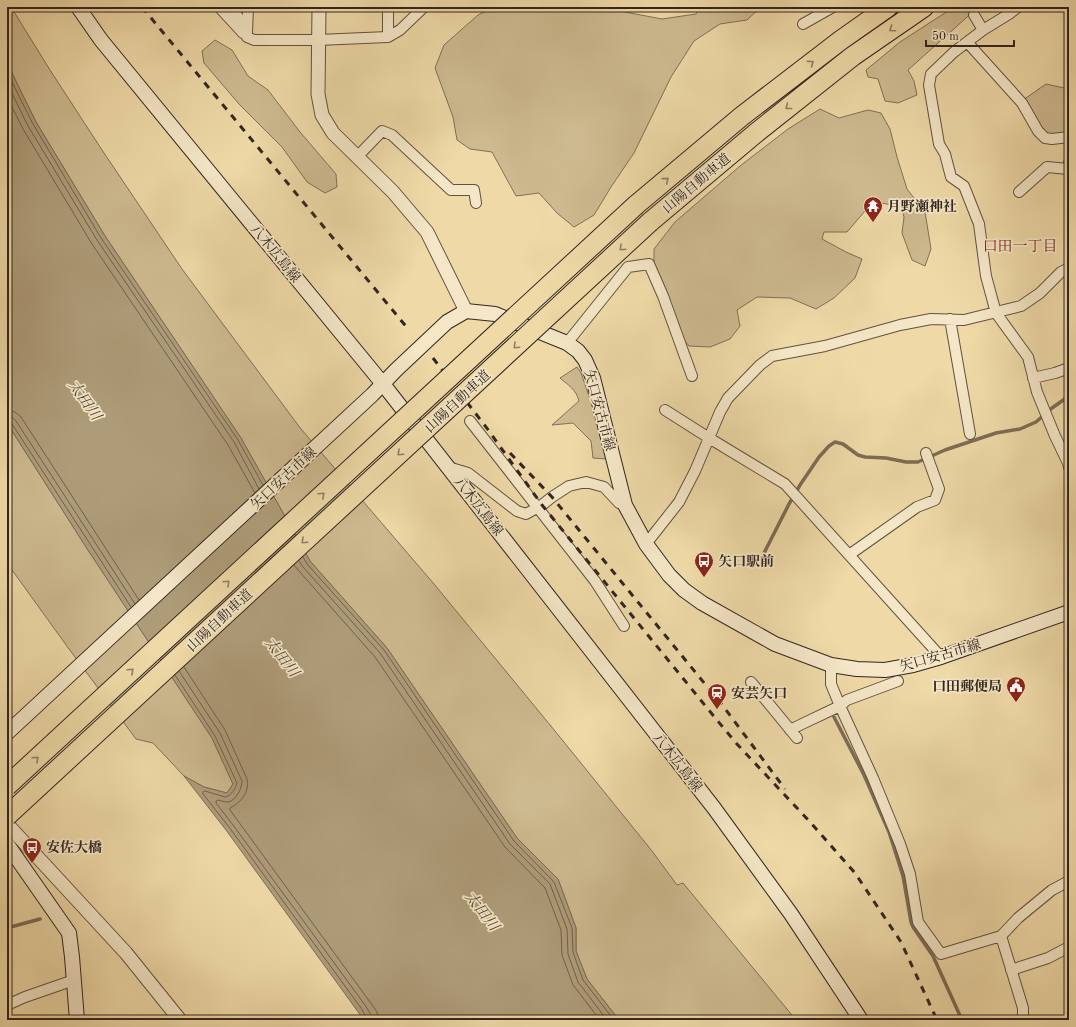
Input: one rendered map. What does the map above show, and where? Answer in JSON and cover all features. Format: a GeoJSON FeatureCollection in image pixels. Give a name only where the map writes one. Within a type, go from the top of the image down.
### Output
{"type":"FeatureCollection","features":[{"type":"Feature","properties":{"kind":"highway","name":"山陽自動車道"},"geometry":{"type":"LineString","coordinates":[[7,786],[636,205],[742,116],[841,40],[888,7]]}},
{"type":"Feature","properties":{"kind":"highway","name":"山陽自動車道"},"geometry":{"type":"LineString","coordinates":[[7,816],[650,222],[768,123],[853,56],[924,7]]}},
{"type":"Feature","properties":{"kind":"main road","name":"八木広島線"},"geometry":{"type":"LineString","coordinates":[[78,7],[106,46],[383,384],[714,808],[791,914],[861,1020]]}},
{"type":"Feature","properties":{"kind":"main road","name":"矢口安古市線"},"geometry":{"type":"LineString","coordinates":[[7,733],[372,395],[447,322],[466,311],[495,314],[567,343],[578,351],[586,360],[593,378],[625,505],[646,544],[669,575],[684,590],[775,644],[831,665],[858,669],[884,670],[913,666],[1069,612]]}},
{"type":"Feature","properties":{"kind":"main road"},"geometry":{"type":"LineString","coordinates":[[9,851],[68,933],[77,1020]]}},
{"type":"Feature","properties":{"kind":"street"},"geometry":{"type":"LineString","coordinates":[[218,7],[247,37],[254,40],[318,40],[388,37],[400,30],[424,7]]}},
{"type":"Feature","properties":{"kind":"street"},"geometry":{"type":"LineString","coordinates":[[232,7],[247,37]]}},
{"type":"Feature","properties":{"kind":"street"},"geometry":{"type":"LineString","coordinates":[[247,37],[248,7]]}},
{"type":"Feature","properties":{"kind":"street"},"geometry":{"type":"LineString","coordinates":[[319,7],[318,94],[322,115],[333,133],[393,192],[427,232],[466,311]]}},
{"type":"Feature","properties":{"kind":"street"},"geometry":{"type":"LineString","coordinates":[[388,7],[388,37]]}},
{"type":"Feature","properties":{"kind":"street"},"geometry":{"type":"LineString","coordinates":[[803,24],[832,7]]}},
{"type":"Feature","properties":{"kind":"street"},"geometry":{"type":"LineString","coordinates":[[1018,7],[983,30],[954,52],[931,74],[929,85],[939,144],[946,154],[951,177],[964,186],[979,224],[986,276],[996,313],[1028,357],[1037,392],[1069,468]]}},
{"type":"Feature","properties":{"kind":"street"},"geometry":{"type":"LineString","coordinates":[[974,15],[983,30]]}},
{"type":"Feature","properties":{"kind":"street"},"geometry":{"type":"LineString","coordinates":[[967,42],[1022,103],[1038,131],[1045,138],[1052,140],[1069,137]]}},
{"type":"Feature","properties":{"kind":"street"},"geometry":{"type":"LineString","coordinates":[[357,157],[382,131],[392,135],[451,190],[474,190],[476,203]]}},
{"type":"Feature","properties":{"kind":"street"},"geometry":{"type":"LineString","coordinates":[[1019,192],[1047,167],[1068,168],[1069,163]]}},
{"type":"Feature","properties":{"kind":"street"},"geometry":{"type":"LineString","coordinates":[[567,343],[628,267],[650,264],[692,376]]}},
{"type":"Feature","properties":{"kind":"street"},"geometry":{"type":"LineString","coordinates":[[646,544],[679,502],[695,471],[720,412],[728,398],[760,365],[772,356],[825,346],[931,319],[964,320],[1021,306],[1040,293],[1061,272],[1069,268]]}},
{"type":"Feature","properties":{"kind":"street"},"geometry":{"type":"LineString","coordinates":[[950,319],[970,434]]}},
{"type":"Feature","properties":{"kind":"street"},"geometry":{"type":"LineString","coordinates":[[1033,378],[1055,374],[1069,368]]}},
{"type":"Feature","properties":{"kind":"street"},"geometry":{"type":"LineString","coordinates":[[665,410],[785,484],[941,657]]}},
{"type":"Feature","properties":{"kind":"street"},"geometry":{"type":"LineString","coordinates":[[470,421],[595,581],[624,626]]}},
{"type":"Feature","properties":{"kind":"street"},"geometry":{"type":"LineString","coordinates":[[849,555],[917,507],[935,500],[939,489],[926,453]]}},
{"type":"Feature","properties":{"kind":"street"},"geometry":{"type":"LineString","coordinates":[[448,467],[468,473],[517,511],[526,514],[569,486],[586,482],[604,487],[619,503],[625,505]]}},
{"type":"Feature","properties":{"kind":"street"},"geometry":{"type":"LineString","coordinates":[[831,665],[831,684],[900,844],[910,874],[918,922],[941,954],[1000,936],[1018,918],[1052,890],[1069,881]]}},
{"type":"Feature","properties":{"kind":"street"},"geometry":{"type":"LineString","coordinates":[[751,682],[794,734],[802,724],[840,706],[847,700],[898,681]]}},
{"type":"Feature","properties":{"kind":"street"},"geometry":{"type":"LineString","coordinates":[[7,824],[126,953],[180,1020]]}},
{"type":"Feature","properties":{"kind":"street"},"geometry":{"type":"LineString","coordinates":[[1000,936],[1023,1008],[1022,1020]]}},
{"type":"Feature","properties":{"kind":"street"},"geometry":{"type":"LineString","coordinates":[[1011,970],[1048,958],[1069,947]]}},
{"type":"Feature","properties":{"kind":"street"},"geometry":{"type":"LineString","coordinates":[[7,1005],[25,997],[74,980]]}},
{"type":"Feature","properties":{"kind":"shaded area"},"geometry":{"type":"Polygon","coordinates":[[[7,7],[11,7],[102,150],[182,269],[301,429],[434,584],[652,851],[677,885],[683,883],[796,1020],[619,1020],[587,979],[576,951],[576,928],[558,879],[517,838],[387,648],[310,561],[241,438],[105,236],[36,122],[7,63],[7,7]]]}},
{"type":"Feature","properties":{"kind":"shaded area"},"geometry":{"type":"Polygon","coordinates":[[[495,7],[619,7],[625,12],[662,19],[696,14],[700,7],[761,7],[747,20],[720,24],[694,41],[671,77],[634,153],[594,215],[574,227],[557,213],[539,193],[516,196],[492,152],[470,149],[457,140],[453,117],[435,68],[444,45],[478,15],[495,7]]]}},
{"type":"Feature","properties":{"kind":"shaded area"},"geometry":{"type":"Polygon","coordinates":[[[954,7],[1000,7],[976,9],[908,70],[914,81],[917,95],[898,103],[885,101],[878,79],[868,77],[866,70],[900,42],[954,7]]]}},
{"type":"Feature","properties":{"kind":"shaded area"},"geometry":{"type":"Polygon","coordinates":[[[215,40],[232,50],[248,76],[268,90],[300,132],[336,174],[337,187],[325,193],[307,182],[282,147],[239,104],[204,63],[202,51],[215,40]]]}},
{"type":"Feature","properties":{"kind":"shaded area"},"geometry":{"type":"Polygon","coordinates":[[[1046,84],[1069,89],[1069,129],[1067,133],[1049,134],[1040,130],[1023,100],[1046,84]]]}},
{"type":"Feature","properties":{"kind":"shaded area"},"geometry":{"type":"Polygon","coordinates":[[[820,109],[839,118],[868,110],[881,113],[890,129],[907,189],[925,212],[931,249],[925,266],[912,260],[902,233],[904,217],[901,207],[877,202],[865,211],[847,232],[824,232],[822,239],[862,259],[855,278],[834,298],[816,309],[790,298],[757,297],[737,310],[740,326],[730,339],[710,347],[689,346],[679,334],[654,267],[654,249],[675,222],[740,166],[788,129],[820,109]]]}},
{"type":"Feature","properties":{"kind":"shaded area"},"geometry":{"type":"Polygon","coordinates":[[[577,367],[581,373],[592,405],[606,459],[593,458],[591,441],[573,423],[552,425],[579,401],[574,390],[560,378],[577,367]]]}},
{"type":"Feature","properties":{"kind":"shaded area"},"geometry":{"type":"Polygon","coordinates":[[[7,423],[86,547],[212,738],[233,784],[227,793],[204,787],[184,776],[153,743],[136,739],[7,563],[7,423]]]}},
{"type":"Feature","properties":{"kind":"water","name":"太田川"},"geometry":{"type":"Polygon","coordinates":[[[7,63],[36,122],[105,236],[241,438],[310,561],[387,648],[517,838],[558,879],[576,928],[576,951],[587,979],[619,1020],[364,1020],[226,830],[184,776],[204,787],[227,793],[233,784],[212,738],[86,547],[7,423],[7,63]]]}},
{"type":"Feature","properties":{"kind":"waterway"},"geometry":{"type":"LineString","coordinates":[[761,559],[800,485],[819,457],[835,442],[843,444],[858,455],[865,457],[918,462],[945,450],[996,433],[1020,429],[1036,422],[1069,396]]}},
{"type":"Feature","properties":{"kind":"waterway"},"geometry":{"type":"LineString","coordinates":[[834,717],[864,775],[889,832],[903,876],[913,927],[933,956],[962,1020]]}},
{"type":"Feature","properties":{"kind":"waterway"},"geometry":{"type":"LineString","coordinates":[[7,928],[40,919]]}},
{"type":"Feature","properties":{"kind":"tunnel"},"geometry":{"type":"LineString","coordinates":[[968,7],[974,15]]}},
{"type":"Feature","properties":{"kind":"railway"},"geometry":{"type":"LineString","coordinates":[[142,7],[409,330]]}},
{"type":"Feature","properties":{"kind":"railway"},"geometry":{"type":"LineString","coordinates":[[433,358],[486,427],[542,505],[712,714],[736,743],[811,823],[855,873],[901,942],[937,1020]]}},
{"type":"Feature","properties":{"kind":"railway"},"geometry":{"type":"LineString","coordinates":[[510,453],[552,497],[723,706],[785,789]]}},
{"type":"Feature","properties":{"kind":"place","name":"月野瀬神社"},"geometry":{"type":"Point","coordinates":[873,223]}},
{"type":"Feature","properties":{"kind":"place","name":"矢口駅前"},"geometry":{"type":"Point","coordinates":[704,578]}},
{"type":"Feature","properties":{"kind":"place","name":"口田郵便局"},"geometry":{"type":"Point","coordinates":[1016,703]}},
{"type":"Feature","properties":{"kind":"place","name":"安芸矢口"},"geometry":{"type":"Point","coordinates":[717,710]}},
{"type":"Feature","properties":{"kind":"place","name":"安佐大橋"},"geometry":{"type":"Point","coordinates":[32,864]}},
{"type":"Feature","properties":{"kind":"district","name":"口田一丁目"},"geometry":{"type":"Point","coordinates":[1020,246]}}]}
